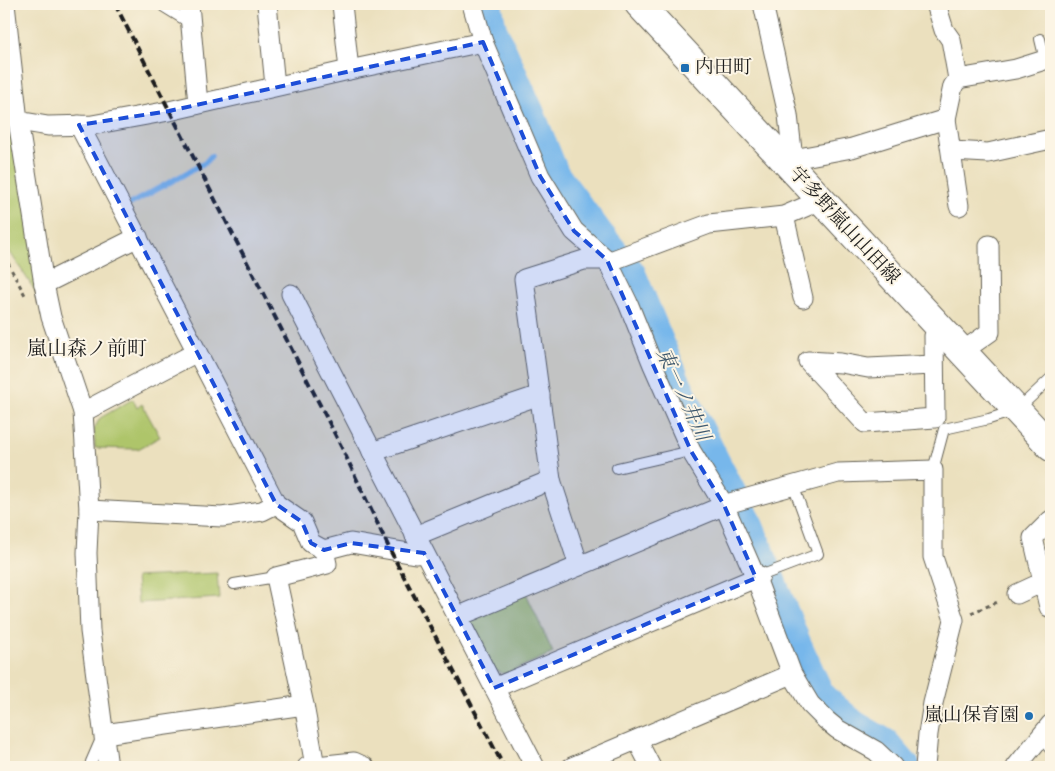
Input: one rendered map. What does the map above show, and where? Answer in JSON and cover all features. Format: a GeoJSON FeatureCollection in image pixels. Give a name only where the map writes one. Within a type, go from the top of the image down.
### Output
{"type":"FeatureCollection","features":[{"type":"Feature","properties":{"kind":"main road","name":"宇多野嵐山山田線"},"geometry":{"type":"LineString","coordinates":[[639,4],[790,162],[821,200],[1051,447]]}},
{"type":"Feature","properties":{"kind":"street"},"geometry":{"type":"LineString","coordinates":[[5,4],[18,121],[44,284],[51,317],[83,412],[89,510],[87,553],[90,631],[108,767]]}},
{"type":"Feature","properties":{"kind":"street"},"geometry":{"type":"LineString","coordinates":[[189,4],[198,104]]}},
{"type":"Feature","properties":{"kind":"street"},"geometry":{"type":"LineString","coordinates":[[267,4],[275,86]]}},
{"type":"Feature","properties":{"kind":"street"},"geometry":{"type":"LineString","coordinates":[[342,4],[349,70]]}},
{"type":"Feature","properties":{"kind":"street"},"geometry":{"type":"LineString","coordinates":[[472,4],[483,42],[540,176],[574,231],[615,259],[628,303],[652,365],[691,451],[732,502],[762,575],[792,674],[810,704],[826,720],[837,729],[876,751],[893,767]]}},
{"type":"Feature","properties":{"kind":"street"},"geometry":{"type":"LineString","coordinates":[[763,4],[788,115],[790,162],[852,148],[946,119]]}},
{"type":"Feature","properties":{"kind":"street"},"geometry":{"type":"LineString","coordinates":[[936,4],[944,30],[951,40],[958,79]]}},
{"type":"Feature","properties":{"kind":"street"},"geometry":{"type":"LineString","coordinates":[[18,121],[48,126],[92,125],[138,117],[483,42]]}},
{"type":"Feature","properties":{"kind":"street"},"geometry":{"type":"LineString","coordinates":[[959,206],[946,119],[953,86],[958,79],[1016,69],[1048,59]]}},
{"type":"Feature","properties":{"kind":"street"},"geometry":{"type":"LineString","coordinates":[[79,125],[276,504],[302,522],[311,543],[324,550],[351,543],[414,554],[424,553]]}},
{"type":"Feature","properties":{"kind":"street"},"geometry":{"type":"LineString","coordinates":[[952,152],[988,153],[1051,139]]}},
{"type":"Feature","properties":{"kind":"street"},"geometry":{"type":"LineString","coordinates":[[579,566],[551,480],[524,279],[584,260],[615,259],[708,224],[784,216],[821,200]]}},
{"type":"Feature","properties":{"kind":"street"},"geometry":{"type":"LineString","coordinates":[[784,216],[803,298]]}},
{"type":"Feature","properties":{"kind":"street"},"geometry":{"type":"LineString","coordinates":[[44,284],[138,237]]}},
{"type":"Feature","properties":{"kind":"street"},"geometry":{"type":"LineString","coordinates":[[963,351],[990,332],[989,245]]}},
{"type":"Feature","properties":{"kind":"street"},"geometry":{"type":"LineString","coordinates":[[291,294],[535,767]]}},
{"type":"Feature","properties":{"kind":"street"},"geometry":{"type":"LineString","coordinates":[[933,365],[868,368],[841,363],[808,361],[865,423],[935,418],[934,336],[939,327]]}},
{"type":"Feature","properties":{"kind":"street"},"geometry":{"type":"LineString","coordinates":[[83,412],[197,352]]}},
{"type":"Feature","properties":{"kind":"street"},"geometry":{"type":"LineString","coordinates":[[372,452],[540,394]]}},
{"type":"Feature","properties":{"kind":"street"},"geometry":{"type":"LineString","coordinates":[[457,617],[732,502],[838,473],[932,470],[933,557],[954,620],[933,703],[925,767]]}},
{"type":"Feature","properties":{"kind":"street"},"geometry":{"type":"LineString","coordinates":[[415,536],[551,480]]}},
{"type":"Feature","properties":{"kind":"street"},"geometry":{"type":"LineString","coordinates":[[89,510],[222,516],[262,511],[276,504]]}},
{"type":"Feature","properties":{"kind":"street"},"geometry":{"type":"LineString","coordinates":[[1049,607],[1033,538],[1051,520]]}},
{"type":"Feature","properties":{"kind":"street"},"geometry":{"type":"LineString","coordinates":[[324,550],[327,564],[276,577],[304,705],[311,766],[354,762],[365,767]]}},
{"type":"Feature","properties":{"kind":"street"},"geometry":{"type":"LineString","coordinates":[[494,688],[762,575]]}},
{"type":"Feature","properties":{"kind":"street"},"geometry":{"type":"LineString","coordinates":[[1017,594],[1043,582]]}},
{"type":"Feature","properties":{"kind":"street"},"geometry":{"type":"LineString","coordinates":[[572,767],[792,674]]}},
{"type":"Feature","properties":{"kind":"street"},"geometry":{"type":"LineString","coordinates":[[104,734],[304,705]]}},
{"type":"Feature","properties":{"kind":"street"},"geometry":{"type":"LineString","coordinates":[[1016,767],[1048,737]]}},
{"type":"Feature","properties":{"kind":"street"},"geometry":{"type":"LineString","coordinates":[[637,740],[651,767]]}},
{"type":"Feature","properties":{"kind":"lane"},"geometry":{"type":"LineString","coordinates":[[162,4],[190,23]]}},
{"type":"Feature","properties":{"kind":"lane"},"geometry":{"type":"LineString","coordinates":[[1040,39],[1048,59]]}},
{"type":"Feature","properties":{"kind":"lane"},"geometry":{"type":"LineString","coordinates":[[932,470],[944,429],[989,419],[1017,410],[1051,378]]}},
{"type":"Feature","properties":{"kind":"lane"},"geometry":{"type":"LineString","coordinates":[[617,468],[691,451]]}},
{"type":"Feature","properties":{"kind":"lane"},"geometry":{"type":"LineString","coordinates":[[762,575],[818,554],[793,485]]}},
{"type":"Feature","properties":{"kind":"lane"},"geometry":{"type":"LineString","coordinates":[[234,584],[276,577]]}},
{"type":"Feature","properties":{"kind":"lane"},"geometry":{"type":"LineString","coordinates":[[90,767],[104,734]]}},
{"type":"Feature","properties":{"kind":"path"},"geometry":{"type":"LineString","coordinates":[[4,256],[26,297]]}},
{"type":"Feature","properties":{"kind":"path"},"geometry":{"type":"LineString","coordinates":[[954,620],[1017,594]]}},
{"type":"Feature","properties":{"kind":"highlighted area"},"geometry":{"type":"Polygon","coordinates":[[[483,42],[540,176],[574,231],[607,260],[691,451],[724,505],[756,578],[494,688],[424,553],[351,543],[324,550],[311,543],[302,522],[276,504],[79,125],[169,111],[483,42]]]}},
{"type":"Feature","properties":{"kind":"green space"},"geometry":{"type":"Polygon","coordinates":[[[4,23],[39,297],[4,243],[4,23]]]}},
{"type":"Feature","properties":{"kind":"green space"},"geometry":{"type":"Polygon","coordinates":[[[133,399],[137,408],[142,404],[160,437],[138,449],[95,448],[94,429],[100,418],[133,399]]]}},
{"type":"Feature","properties":{"kind":"green space"},"geometry":{"type":"Polygon","coordinates":[[[217,573],[219,598],[138,603],[136,577],[217,573]]]}},
{"type":"Feature","properties":{"kind":"green space"},"geometry":{"type":"Polygon","coordinates":[[[526,593],[553,653],[505,674],[492,669],[465,618],[526,593]]]}},
{"type":"Feature","properties":{"kind":"waterway","name":"東一ノ井川"},"geometry":{"type":"LineString","coordinates":[[485,4],[490,29],[553,176],[629,274],[672,378],[747,527],[794,643],[819,698],[853,727],[884,745],[903,767]]}},
{"type":"Feature","properties":{"kind":"waterway"},"geometry":{"type":"LineString","coordinates":[[130,204],[205,163],[211,156]]}},
{"type":"Feature","properties":{"kind":"railway"},"geometry":{"type":"LineString","coordinates":[[115,4],[341,446],[390,550],[504,767]]}},
{"type":"Feature","properties":{"kind":"place","name":"内田町"},"geometry":{"type":"Point","coordinates":[685,68]}},
{"type":"Feature","properties":{"kind":"place","name":"嵐山保育園"},"geometry":{"type":"Point","coordinates":[1029,716]}},
{"type":"Feature","properties":{"kind":"district","name":"嵐山森ノ前町"},"geometry":{"type":"Point","coordinates":[87,350]}}]}
